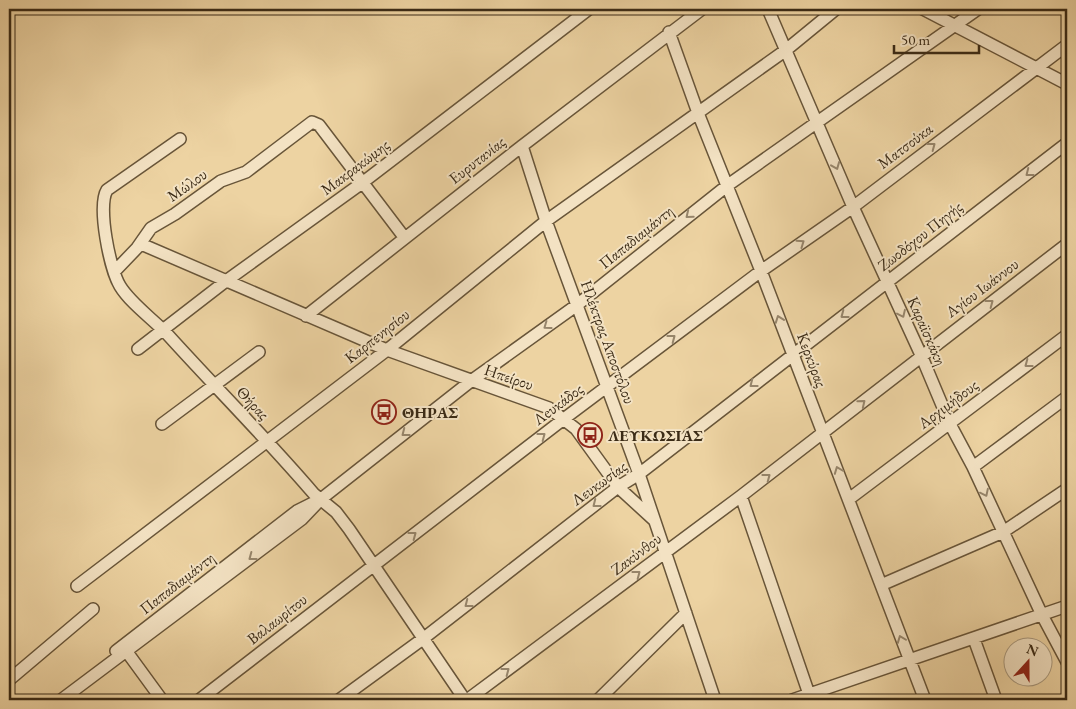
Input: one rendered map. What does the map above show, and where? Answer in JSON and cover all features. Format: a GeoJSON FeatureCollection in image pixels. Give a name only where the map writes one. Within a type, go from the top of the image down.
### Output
{"type":"FeatureCollection","features":[{"type":"Feature","properties":{"kind":"street","name":"Μακρακώμης"},"geometry":{"type":"LineString","coordinates":[[138,349],[164,331],[226,281],[362,183],[589,9]]}},
{"type":"Feature","properties":{"kind":"street","name":"Ευρυτανίας"},"geometry":{"type":"LineString","coordinates":[[306,316],[404,237],[669,32],[702,9]]}},
{"type":"Feature","properties":{"kind":"street","name":"Καραϊσκάκη"},"geometry":{"type":"LineString","coordinates":[[768,9],[853,207],[922,355],[950,424],[973,467],[1042,615],[1067,662]]}},
{"type":"Feature","properties":{"kind":"street","name":"Καρπενησίου"},"geometry":{"type":"LineString","coordinates":[[77,586],[266,440],[387,350],[546,221],[786,50],[836,9]]}},
{"type":"Feature","properties":{"kind":"street"},"geometry":{"type":"LineString","coordinates":[[923,9],[1067,84]]}},
{"type":"Feature","properties":{"kind":"street","name":"Παπαδιαμάντη"},"geometry":{"type":"LineString","coordinates":[[60,700],[127,652],[302,519],[321,499],[471,381],[576,305],[728,185],[817,120],[978,9]]}},
{"type":"Feature","properties":{"kind":"street","name":"Κερκύρας"},"geometry":{"type":"LineString","coordinates":[[669,32],[698,112],[824,433],[925,700]]}},
{"type":"Feature","properties":{"kind":"street","name":"Ματσούκα"},"geometry":{"type":"LineString","coordinates":[[761,271],[853,207],[1035,68],[1067,46]]}},
{"type":"Feature","properties":{"kind":"street","name":"Μώλου"},"geometry":{"type":"LineString","coordinates":[[115,271],[141,244],[148,231],[161,220],[175,214],[221,181],[246,172],[310,123],[314,122],[362,183]]}},
{"type":"Feature","properties":{"kind":"street","name":"Θήρας"},"geometry":{"type":"LineString","coordinates":[[180,139],[107,190],[104,195],[103,208],[106,234],[120,287],[164,331],[321,499],[336,512],[375,564],[466,700]]}},
{"type":"Feature","properties":{"kind":"street","name":"Ζωοδόχου Πηγής"},"geometry":{"type":"LineString","coordinates":[[792,354],[1067,143]]}},
{"type":"Feature","properties":{"kind":"street","name":"Ηλέκτρας Αποστόλου"},"geometry":{"type":"LineString","coordinates":[[522,146],[546,221],[608,388],[654,520]]}},
{"type":"Feature","properties":{"kind":"street"},"geometry":{"type":"LineString","coordinates":[[362,183],[404,237]]}},
{"type":"Feature","properties":{"kind":"street","name":"Ηπείρου"},"geometry":{"type":"LineString","coordinates":[[141,244],[387,350],[549,408],[565,418],[576,429],[618,486],[654,520],[715,700]]}},
{"type":"Feature","properties":{"kind":"street","name":"Αγίου Ιωάννου"},"geometry":{"type":"LineString","coordinates":[[824,433],[1067,244]]}},
{"type":"Feature","properties":{"kind":"street","name":"Λeυκάδος"},"geometry":{"type":"LineString","coordinates":[[375,564],[761,271]]}},
{"type":"Feature","properties":{"kind":"street","name":"Αρχιμήδους"},"geometry":{"type":"LineString","coordinates":[[849,499],[1067,335]]}},
{"type":"Feature","properties":{"kind":"street"},"geometry":{"type":"LineString","coordinates":[[162,424],[260,352]]}},
{"type":"Feature","properties":{"kind":"street","name":"Λευκωσίας"},"geometry":{"type":"LineString","coordinates":[[424,638],[618,486],[639,474],[792,354]]}},
{"type":"Feature","properties":{"kind":"street"},"geometry":{"type":"LineString","coordinates":[[973,467],[1067,397]]}},
{"type":"Feature","properties":{"kind":"street","name":"Ζακύνθου"},"geometry":{"type":"LineString","coordinates":[[466,700],[824,433]]}},
{"type":"Feature","properties":{"kind":"street"},"geometry":{"type":"LineString","coordinates":[[880,585],[1003,532],[1067,488]]}},
{"type":"Feature","properties":{"kind":"street"},"geometry":{"type":"LineString","coordinates":[[741,496],[810,697]]}},
{"type":"Feature","properties":{"kind":"street","name":"Παπαδιαμάντη"},"geometry":{"type":"LineString","coordinates":[[60,700],[122,647],[238,556],[297,511],[321,499]]}},
{"type":"Feature","properties":{"kind":"street","name":"Βαλαωρίτου"},"geometry":{"type":"LineString","coordinates":[[199,700],[375,564]]}},
{"type":"Feature","properties":{"kind":"street"},"geometry":{"type":"LineString","coordinates":[[792,700],[810,697],[908,659],[974,640],[1067,606]]}},
{"type":"Feature","properties":{"kind":"street"},"geometry":{"type":"LineString","coordinates":[[9,680],[93,609]]}},
{"type":"Feature","properties":{"kind":"street"},"geometry":{"type":"LineString","coordinates":[[598,700],[686,613]]}},
{"type":"Feature","properties":{"kind":"street"},"geometry":{"type":"LineString","coordinates":[[339,700],[424,638]]}},
{"type":"Feature","properties":{"kind":"street"},"geometry":{"type":"LineString","coordinates":[[974,640],[996,700]]}},
{"type":"Feature","properties":{"kind":"street"},"geometry":{"type":"LineString","coordinates":[[127,652],[162,700]]}},
{"type":"Feature","properties":{"kind":"place","name":"ΘΗΡΑΣ"},"geometry":{"type":"Point","coordinates":[384,412]}},
{"type":"Feature","properties":{"kind":"place","name":"ΛΕΥΚΩΣΙΑΣ"},"geometry":{"type":"Point","coordinates":[590,435]}}]}
